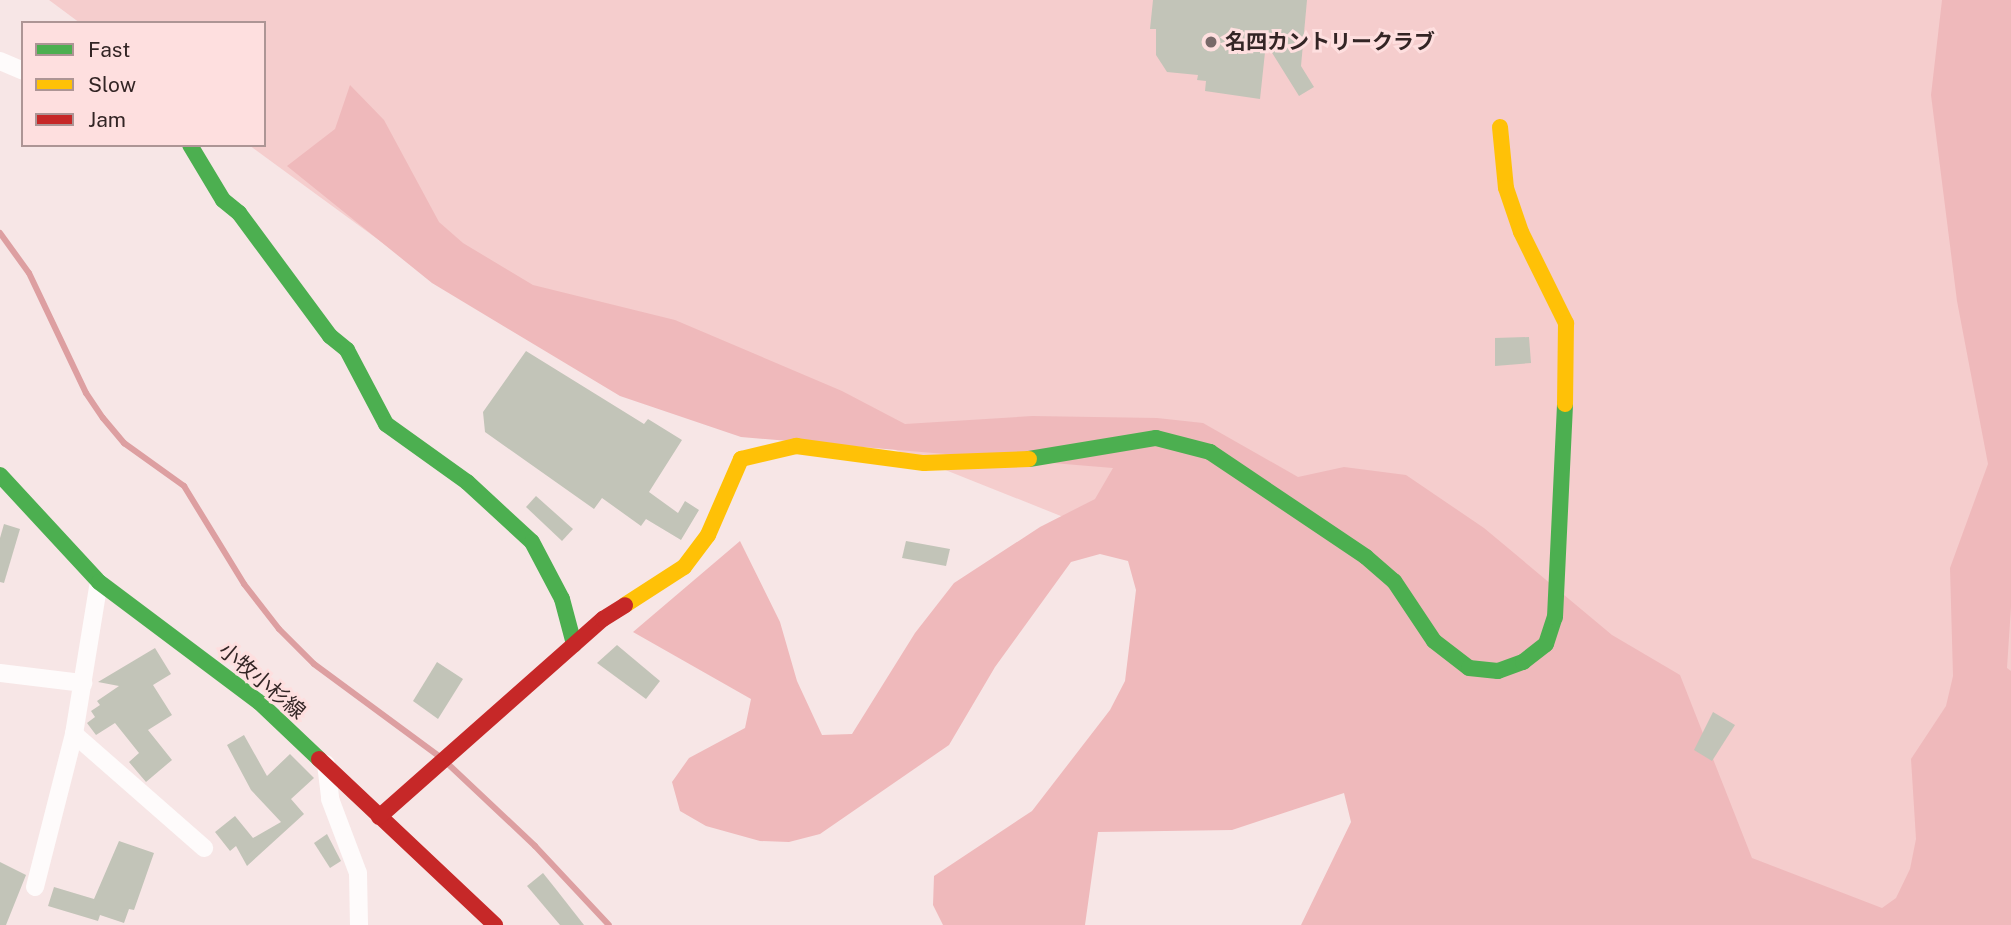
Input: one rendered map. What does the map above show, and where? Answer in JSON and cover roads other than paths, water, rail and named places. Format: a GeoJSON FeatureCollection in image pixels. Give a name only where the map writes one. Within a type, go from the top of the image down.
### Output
{"type":"FeatureCollection","features":[{"type":"Feature","properties":{"kind":"street"},"geometry":{"type":"LineString","coordinates":[[0,61],[21,70]]}},
{"type":"Feature","properties":{"kind":"street"},"geometry":{"type":"LineString","coordinates":[[379,817],[603,619],[684,567],[708,535],[741,459],[796,446],[924,463],[1002,463],[1156,438],[1210,452],[1366,557],[1394,581],[1434,641],[1469,668],[1498,671],[1523,662],[1546,643],[1555,617],[1566,323],[1521,232],[1506,188],[1500,127]]}},
{"type":"Feature","properties":{"kind":"street"},"geometry":{"type":"LineString","coordinates":[[191,147],[223,200],[239,213],[330,336],[347,350],[386,424],[467,482],[532,542],[562,599],[575,644]]}},
{"type":"Feature","properties":{"kind":"street","name":"小牧小杉線"},"geometry":{"type":"LineString","coordinates":[[0,475],[99,582],[259,702],[495,925]]}},
{"type":"Feature","properties":{"kind":"street"},"geometry":{"type":"LineString","coordinates":[[35,887],[74,734],[99,582]]}},
{"type":"Feature","properties":{"kind":"street"},"geometry":{"type":"LineString","coordinates":[[0,673],[82,683]]}},
{"type":"Feature","properties":{"kind":"street"},"geometry":{"type":"LineString","coordinates":[[74,734],[204,848]]}},
{"type":"Feature","properties":{"kind":"street"},"geometry":{"type":"LineString","coordinates":[[326,764],[330,799],[358,873],[359,925]]}},
{"type":"Feature","properties":{"kind":"waterway"},"geometry":{"type":"LineString","coordinates":[[0,233],[29,273],[86,393],[103,418],[124,443],[184,486],[244,584],[279,629],[314,664],[439,756]]}},
{"type":"Feature","properties":{"kind":"waterway"},"geometry":{"type":"LineString","coordinates":[[447,763],[535,846],[609,925]]}},
{"type":"Feature","properties":{"kind":"place","name":"名四カントリークラブ"},"geometry":{"type":"Point","coordinates":[1211,42]}}]}
